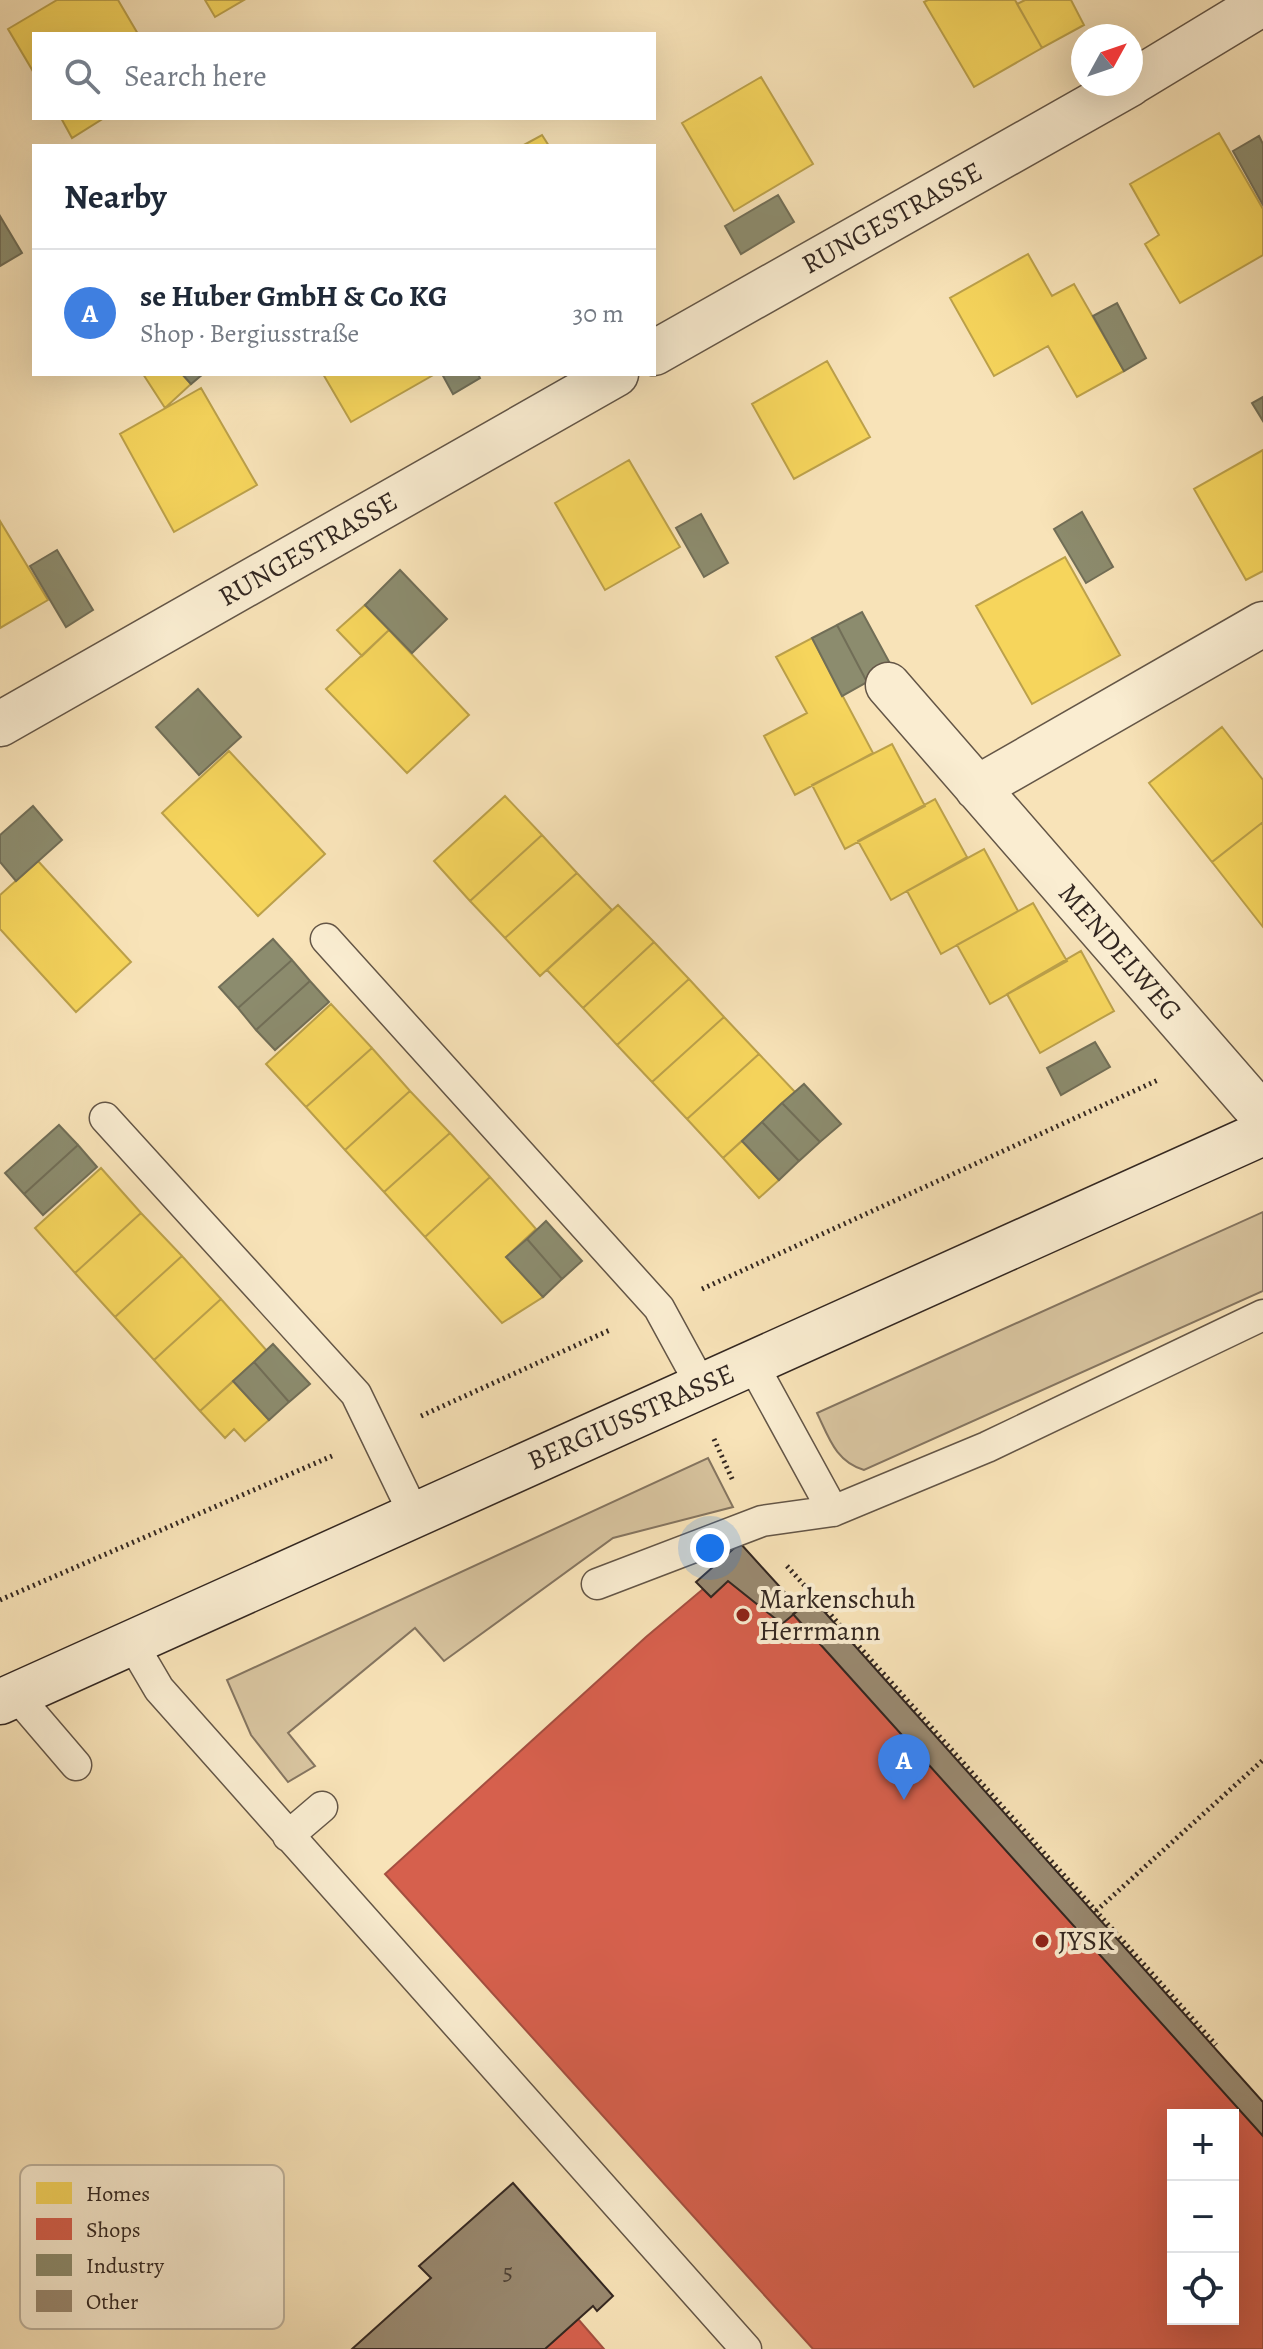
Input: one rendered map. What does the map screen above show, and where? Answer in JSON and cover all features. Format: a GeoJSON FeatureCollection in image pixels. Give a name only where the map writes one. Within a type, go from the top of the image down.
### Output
{"type":"FeatureCollection","features":[{"type":"Feature","properties":{"kind":"street","name":"RUNGESTRASSE"},"geometry":{"type":"LineString","coordinates":[[1143,76],[1263,3]]}},
{"type":"Feature","properties":{"kind":"street","name":"RUNGESTRASSE"},"geometry":{"type":"LineString","coordinates":[[656,352],[1109,96]]}},
{"type":"Feature","properties":{"kind":"street","name":"RUNGESTRASSE"},"geometry":{"type":"LineString","coordinates":[[0,724],[612,376]]}},
{"type":"Feature","properties":{"kind":"street"},"geometry":{"type":"LineString","coordinates":[[977,788],[1263,624]]}},
{"type":"Feature","properties":{"kind":"street","name":"MENDELWEG"},"geometry":{"type":"LineString","coordinates":[[888,685],[1263,1116]]}},
{"type":"Feature","properties":{"kind":"street","name":"BERGIUSSTRASSE"},"geometry":{"type":"LineString","coordinates":[[8,1698],[1263,1133]]}},
{"type":"Feature","properties":{"kind":"lane"},"geometry":{"type":"LineString","coordinates":[[326,939],[659,1308],[701,1385]]}},
{"type":"Feature","properties":{"kind":"lane"},"geometry":{"type":"LineString","coordinates":[[105,1118],[356,1394],[415,1516]]}},
{"type":"Feature","properties":{"kind":"lane"},"geometry":{"type":"LineString","coordinates":[[597,1584],[751,1525],[833,1511],[987,1447],[1263,1315]]}},
{"type":"Feature","properties":{"kind":"lane"},"geometry":{"type":"LineString","coordinates":[[752,1363],[833,1511]]}},
{"type":"Feature","properties":{"kind":"lane"},"geometry":{"type":"LineString","coordinates":[[132,1643],[159,1689],[746,2349]]}},
{"type":"Feature","properties":{"kind":"lane"},"geometry":{"type":"LineString","coordinates":[[8,1698],[76,1765]]}},
{"type":"Feature","properties":{"kind":"lane"},"geometry":{"type":"LineString","coordinates":[[288,1836],[322,1807]]}},
{"type":"Feature","properties":{"kind":"path"},"geometry":{"type":"LineString","coordinates":[[751,1525],[1216,2045]]}},
{"type":"Feature","properties":{"kind":"path"},"geometry":{"type":"LineString","coordinates":[[1096,1911],[1263,1760]]}},
{"type":"Feature","properties":{"kind":"shaded area"},"geometry":{"type":"Polygon","coordinates":[[[1263,1212],[1263,1291],[864,1470],[840,1455],[830,1440],[817,1413],[1263,1212]]]}},
{"type":"Feature","properties":{"kind":"shaded area"},"geometry":{"type":"Polygon","coordinates":[[[708,1458],[733,1507],[613,1538],[444,1661],[415,1628],[288,1733],[315,1766],[288,1782],[251,1735],[227,1680],[708,1458]]]}},
{"type":"Feature","properties":{"kind":"building: Homes"},"geometry":{"type":"Polygon","coordinates":[[[57,0],[118,0],[137,32],[32,32],[32,70],[8,29],[57,0]]]}},
{"type":"Feature","properties":{"kind":"building: Homes"},"geometry":{"type":"Polygon","coordinates":[[[205,0],[244,0],[215,17],[205,0]]]}},
{"type":"Feature","properties":{"kind":"building: Homes"},"geometry":{"type":"Polygon","coordinates":[[[1015,0],[1042,48],[974,87],[924,2],[1015,0]]]}},
{"type":"Feature","properties":{"kind":"building: Homes"},"geometry":{"type":"Polygon","coordinates":[[[1025,0],[1071,0],[1083,24],[1071,24],[1071,32],[1042,48],[1017,4],[1025,0]]]}},
{"type":"Feature","properties":{"kind":"building: Homes"},"geometry":{"type":"Polygon","coordinates":[[[761,77],[813,164],[734,211],[682,123],[761,77]]]}},
{"type":"Feature","properties":{"kind":"building: Homes"},"geometry":{"type":"Polygon","coordinates":[[[62,120],[101,120],[72,138],[62,120]]]}},
{"type":"Feature","properties":{"kind":"building: Homes"},"geometry":{"type":"Polygon","coordinates":[[[1219,133],[1263,209],[1263,255],[1180,303],[1145,244],[1159,235],[1130,184],[1219,133]]]}},
{"type":"Feature","properties":{"kind":"building: Homes"},"geometry":{"type":"Polygon","coordinates":[[[542,135],[548,144],[526,144],[542,135]]]}},
{"type":"Feature","properties":{"kind":"building: Homes"},"geometry":{"type":"Polygon","coordinates":[[[1028,254],[1052,296],[1074,284],[1124,371],[1077,397],[1048,346],[994,376],[950,298],[1028,254]]]}},
{"type":"Feature","properties":{"kind":"building: Homes"},"geometry":{"type":"Polygon","coordinates":[[[827,361],[870,437],[794,479],[752,404],[827,361]]]}},
{"type":"Feature","properties":{"kind":"building: Homes"},"geometry":{"type":"Polygon","coordinates":[[[144,376],[184,376],[191,384],[165,408],[144,376]]]}},
{"type":"Feature","properties":{"kind":"building: Homes"},"geometry":{"type":"Polygon","coordinates":[[[324,376],[432,376],[351,422],[324,376]]]}},
{"type":"Feature","properties":{"kind":"building: Homes"},"geometry":{"type":"Polygon","coordinates":[[[201,388],[257,485],[174,532],[120,434],[201,388]]]}},
{"type":"Feature","properties":{"kind":"building: Homes"},"geometry":{"type":"Polygon","coordinates":[[[1263,450],[1263,571],[1246,580],[1194,489],[1263,450]]]}},
{"type":"Feature","properties":{"kind":"building: Homes"},"geometry":{"type":"Polygon","coordinates":[[[629,460],[680,547],[605,590],[555,503],[629,460]]]}},
{"type":"Feature","properties":{"kind":"building: Homes"},"geometry":{"type":"Polygon","coordinates":[[[0,521],[48,600],[0,628],[0,521]]]}},
{"type":"Feature","properties":{"kind":"building: Homes"},"geometry":{"type":"Polygon","coordinates":[[[1065,557],[1120,655],[1032,704],[976,606],[1065,557]]]}},
{"type":"Feature","properties":{"kind":"building: Homes"},"geometry":{"type":"Polygon","coordinates":[[[365,605],[389,630],[362,656],[337,630],[365,605]]]}},
{"type":"Feature","properties":{"kind":"building: Homes"},"geometry":{"type":"Polygon","coordinates":[[[389,630],[469,715],[407,773],[326,689],[389,630]]]}},
{"type":"Feature","properties":{"kind":"building: Homes"},"geometry":{"type":"Polygon","coordinates":[[[812,638],[873,753],[795,795],[764,736],[807,713],[776,657],[812,638]]]}},
{"type":"Feature","properties":{"kind":"building: Homes"},"geometry":{"type":"Polygon","coordinates":[[[1222,727],[1263,780],[1263,822],[1212,862],[1149,783],[1222,727]]]}},
{"type":"Feature","properties":{"kind":"building: Homes"},"geometry":{"type":"Polygon","coordinates":[[[892,744],[925,806],[845,849],[812,785],[892,744]]]}},
{"type":"Feature","properties":{"kind":"building: Homes"},"geometry":{"type":"Polygon","coordinates":[[[229,751],[325,854],[258,916],[162,813],[229,751]]]}},
{"type":"Feature","properties":{"kind":"building: Homes"},"geometry":{"type":"Polygon","coordinates":[[[505,796],[542,835],[470,901],[434,861],[505,796]]]}},
{"type":"Feature","properties":{"kind":"building: Homes"},"geometry":{"type":"Polygon","coordinates":[[[935,799],[967,857],[891,900],[858,841],[935,799]]]}},
{"type":"Feature","properties":{"kind":"building: Homes"},"geometry":{"type":"Polygon","coordinates":[[[1263,822],[1263,927],[1212,862],[1263,822]]]}},
{"type":"Feature","properties":{"kind":"building: Homes"},"geometry":{"type":"Polygon","coordinates":[[[542,835],[577,873],[505,938],[470,901],[542,835]]]}},
{"type":"Feature","properties":{"kind":"building: Homes"},"geometry":{"type":"Polygon","coordinates":[[[984,849],[1018,911],[941,954],[907,891],[984,849]]]}},
{"type":"Feature","properties":{"kind":"building: Homes"},"geometry":{"type":"Polygon","coordinates":[[[38,861],[131,962],[76,1012],[0,929],[0,895],[38,861]]]}},
{"type":"Feature","properties":{"kind":"building: Homes"},"geometry":{"type":"Polygon","coordinates":[[[577,873],[612,910],[540,976],[505,938],[577,873]]]}},
{"type":"Feature","properties":{"kind":"building: Homes"},"geometry":{"type":"Polygon","coordinates":[[[1033,903],[1067,961],[990,1004],[957,945],[1033,903]]]}},
{"type":"Feature","properties":{"kind":"building: Homes"},"geometry":{"type":"Polygon","coordinates":[[[618,905],[654,942],[583,1008],[547,970],[618,905]]]}},
{"type":"Feature","properties":{"kind":"building: Homes"},"geometry":{"type":"Polygon","coordinates":[[[654,942],[689,979],[617,1045],[583,1008],[654,942]]]}},
{"type":"Feature","properties":{"kind":"building: Homes"},"geometry":{"type":"Polygon","coordinates":[[[1081,951],[1114,1011],[1040,1053],[1007,994],[1081,951]]]}},
{"type":"Feature","properties":{"kind":"building: Homes"},"geometry":{"type":"Polygon","coordinates":[[[689,979],[724,1017],[652,1082],[617,1045],[689,979]]]}},
{"type":"Feature","properties":{"kind":"building: Homes"},"geometry":{"type":"Polygon","coordinates":[[[331,1004],[372,1048],[306,1107],[266,1064],[331,1004]]]}},
{"type":"Feature","properties":{"kind":"building: Homes"},"geometry":{"type":"Polygon","coordinates":[[[724,1017],[759,1054],[687,1119],[652,1082],[724,1017]]]}},
{"type":"Feature","properties":{"kind":"building: Homes"},"geometry":{"type":"Polygon","coordinates":[[[372,1048],[410,1091],[345,1150],[306,1107],[372,1048]]]}},
{"type":"Feature","properties":{"kind":"building: Homes"},"geometry":{"type":"Polygon","coordinates":[[[759,1054],[795,1092],[723,1158],[687,1119],[759,1054]]]}},
{"type":"Feature","properties":{"kind":"building: Homes"},"geometry":{"type":"Polygon","coordinates":[[[410,1091],[450,1133],[384,1192],[345,1150],[410,1091]]]}},
{"type":"Feature","properties":{"kind":"building: Homes"},"geometry":{"type":"Polygon","coordinates":[[[450,1133],[490,1177],[425,1237],[384,1192],[450,1133]]]}},
{"type":"Feature","properties":{"kind":"building: Homes"},"geometry":{"type":"Polygon","coordinates":[[[742,1141],[779,1180],[759,1198],[723,1158],[742,1141]]]}},
{"type":"Feature","properties":{"kind":"building: Homes"},"geometry":{"type":"Polygon","coordinates":[[[101,1168],[141,1213],[75,1273],[35,1228],[101,1168]]]}},
{"type":"Feature","properties":{"kind":"building: Homes"},"geometry":{"type":"Polygon","coordinates":[[[490,1177],[536,1229],[506,1257],[543,1297],[502,1323],[425,1237],[490,1177]]]}},
{"type":"Feature","properties":{"kind":"building: Homes"},"geometry":{"type":"Polygon","coordinates":[[[141,1213],[182,1256],[115,1317],[75,1273],[141,1213]]]}},
{"type":"Feature","properties":{"kind":"building: Homes"},"geometry":{"type":"Polygon","coordinates":[[[182,1256],[221,1299],[154,1360],[115,1317],[182,1256]]]}},
{"type":"Feature","properties":{"kind":"building: Homes"},"geometry":{"type":"Polygon","coordinates":[[[221,1299],[267,1351],[200,1411],[154,1360],[221,1299]]]}},
{"type":"Feature","properties":{"kind":"building: Homes"},"geometry":{"type":"Polygon","coordinates":[[[233,1381],[269,1420],[245,1441],[234,1429],[225,1438],[200,1411],[233,1381]]]}},
{"type":"Feature","properties":{"kind":"building: Shops"},"geometry":{"type":"Polygon","coordinates":[[[728,1581],[782,1624],[793,1614],[1239,2109],[1167,2109],[1167,2325],[1239,2325],[1239,2109],[1263,2136],[1263,2349],[813,2349],[385,1874],[703,1589],[711,1597],[728,1581]]]}},
{"type":"Feature","properties":{"kind":"building: Shops"},"geometry":{"type":"Polygon","coordinates":[[[578,2319],[604,2349],[545,2349],[578,2319]]]}},
{"type":"Feature","properties":{"kind":"building: Industry"},"geometry":{"type":"Polygon","coordinates":[[[1259,136],[1263,144],[1263,205],[1233,151],[1259,136]]]}},
{"type":"Feature","properties":{"kind":"building: Industry"},"geometry":{"type":"Polygon","coordinates":[[[778,195],[794,222],[741,254],[725,226],[778,195]]]}},
{"type":"Feature","properties":{"kind":"building: Industry"},"geometry":{"type":"Polygon","coordinates":[[[0,216],[22,253],[0,266],[0,216]]]}},
{"type":"Feature","properties":{"kind":"building: Industry"},"geometry":{"type":"Polygon","coordinates":[[[1117,303],[1146,358],[1124,371],[1093,316],[1117,303]]]}},
{"type":"Feature","properties":{"kind":"building: Industry"},"geometry":{"type":"Polygon","coordinates":[[[184,376],[201,376],[191,384],[184,376]]]}},
{"type":"Feature","properties":{"kind":"building: Industry"},"geometry":{"type":"Polygon","coordinates":[[[443,376],[479,376],[480,378],[453,394],[443,376]]]}},
{"type":"Feature","properties":{"kind":"building: Industry"},"geometry":{"type":"Polygon","coordinates":[[[1263,397],[1263,421],[1252,403],[1263,397]]]}},
{"type":"Feature","properties":{"kind":"building: Industry"},"geometry":{"type":"Polygon","coordinates":[[[1082,512],[1113,567],[1086,583],[1054,529],[1082,512]]]}},
{"type":"Feature","properties":{"kind":"building: Industry"},"geometry":{"type":"Polygon","coordinates":[[[701,514],[728,563],[704,577],[676,528],[701,514]]]}},
{"type":"Feature","properties":{"kind":"building: Industry"},"geometry":{"type":"Polygon","coordinates":[[[57,550],[93,610],[66,627],[30,566],[57,550]]]}},
{"type":"Feature","properties":{"kind":"building: Industry"},"geometry":{"type":"Polygon","coordinates":[[[400,570],[447,619],[412,653],[365,605],[400,570]]]}},
{"type":"Feature","properties":{"kind":"building: Industry"},"geometry":{"type":"Polygon","coordinates":[[[862,612],[893,669],[867,682],[837,625],[862,612]]]}},
{"type":"Feature","properties":{"kind":"building: Industry"},"geometry":{"type":"Polygon","coordinates":[[[837,625],[867,682],[842,696],[812,638],[837,625]]]}},
{"type":"Feature","properties":{"kind":"building: Industry"},"geometry":{"type":"Polygon","coordinates":[[[198,689],[241,737],[199,775],[156,727],[198,689]]]}},
{"type":"Feature","properties":{"kind":"building: Industry"},"geometry":{"type":"Polygon","coordinates":[[[33,806],[62,840],[16,881],[0,862],[0,835],[33,806]]]}},
{"type":"Feature","properties":{"kind":"building: Industry"},"geometry":{"type":"Polygon","coordinates":[[[273,939],[292,960],[238,1008],[219,987],[273,939]]]}},
{"type":"Feature","properties":{"kind":"building: Industry"},"geometry":{"type":"Polygon","coordinates":[[[292,960],[310,981],[256,1030],[238,1008],[292,960]]]}},
{"type":"Feature","properties":{"kind":"building: Industry"},"geometry":{"type":"Polygon","coordinates":[[[310,981],[329,1002],[275,1050],[256,1030],[310,981]]]}},
{"type":"Feature","properties":{"kind":"building: Industry"},"geometry":{"type":"Polygon","coordinates":[[[1095,1042],[1110,1067],[1061,1095],[1047,1068],[1095,1042]]]}},
{"type":"Feature","properties":{"kind":"building: Industry"},"geometry":{"type":"Polygon","coordinates":[[[804,1084],[841,1124],[820,1142],[782,1103],[804,1084]]]}},
{"type":"Feature","properties":{"kind":"building: Industry"},"geometry":{"type":"Polygon","coordinates":[[[782,1103],[820,1142],[799,1161],[762,1122],[782,1103]]]}},
{"type":"Feature","properties":{"kind":"building: Industry"},"geometry":{"type":"Polygon","coordinates":[[[762,1122],[799,1161],[779,1180],[742,1141],[762,1122]]]}},
{"type":"Feature","properties":{"kind":"building: Industry"},"geometry":{"type":"Polygon","coordinates":[[[59,1125],[78,1145],[24,1194],[5,1173],[59,1125]]]}},
{"type":"Feature","properties":{"kind":"building: Industry"},"geometry":{"type":"Polygon","coordinates":[[[78,1145],[97,1167],[43,1215],[24,1194],[78,1145]]]}},
{"type":"Feature","properties":{"kind":"building: Industry"},"geometry":{"type":"Polygon","coordinates":[[[546,1221],[582,1261],[562,1279],[527,1239],[546,1221]]]}},
{"type":"Feature","properties":{"kind":"building: Industry"},"geometry":{"type":"Polygon","coordinates":[[[527,1239],[562,1279],[543,1297],[506,1257],[527,1239]]]}},
{"type":"Feature","properties":{"kind":"building: Industry"},"geometry":{"type":"Polygon","coordinates":[[[273,1344],[310,1384],[289,1402],[254,1362],[273,1344]]]}},
{"type":"Feature","properties":{"kind":"building: Industry"},"geometry":{"type":"Polygon","coordinates":[[[254,1362],[289,1402],[269,1420],[233,1381],[254,1362]]]}},
{"type":"Feature","properties":{"kind":"building: Other"},"geometry":{"type":"Polygon","coordinates":[[[740,1543],[800,1609],[782,1624],[728,1581],[711,1597],[696,1582],[740,1543]]]}},
{"type":"Feature","properties":{"kind":"building: Other"},"geometry":{"type":"Polygon","coordinates":[[[812,1598],[1263,2102],[1263,2136],[1239,2109],[793,1614],[812,1598]]]}},
{"type":"Feature","properties":{"kind":"building: Other"},"geometry":{"type":"Polygon","coordinates":[[[513,2183],[613,2296],[597,2311],[593,2306],[545,2349],[352,2349],[431,2278],[419,2266],[513,2183]]]}},
{"type":"Feature","properties":{"kind":"place","name":"Markenschuh Herrmann"},"geometry":{"type":"Point","coordinates":[743,1615]}},
{"type":"Feature","properties":{"kind":"place","name":"se Huber GmbH & Co KG"},"geometry":{"type":"Point","coordinates":[904,1800]}},
{"type":"Feature","properties":{"kind":"place","name":"JYSK"},"geometry":{"type":"Point","coordinates":[1042,1941]}}]}
